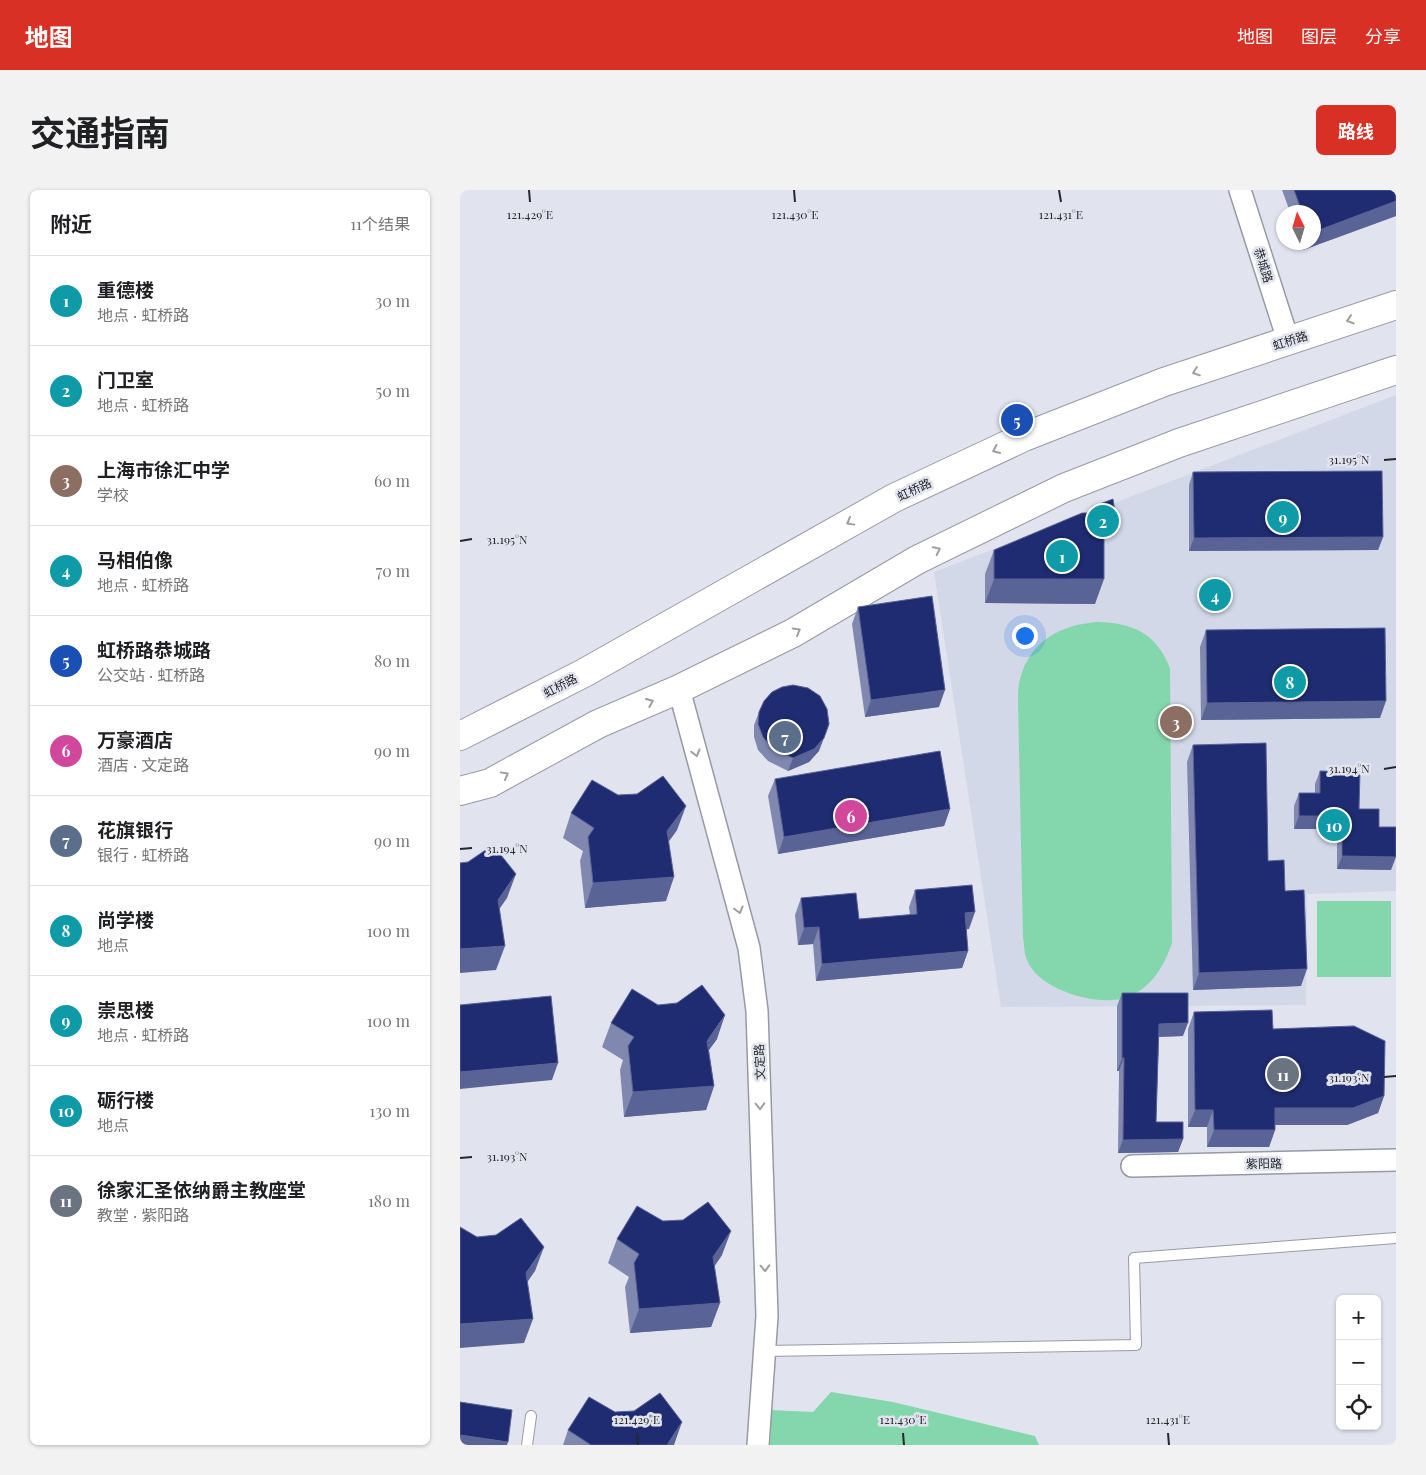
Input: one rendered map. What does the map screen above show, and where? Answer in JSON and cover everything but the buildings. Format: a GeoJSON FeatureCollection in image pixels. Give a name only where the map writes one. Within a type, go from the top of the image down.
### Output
{"type":"FeatureCollection","features":[{"type":"Feature","properties":{"kind":"main road","name":"虹桥路"},"geometry":{"type":"LineString","coordinates":[[460,736],[584,673],[894,498],[1024,437],[1164,382],[1396,305]]}},
{"type":"Feature","properties":{"kind":"main road"},"geometry":{"type":"LineString","coordinates":[[460,792],[490,783],[598,724],[679,689],[794,633],[916,560],[1064,488],[1179,443],[1396,370]]}},
{"type":"Feature","properties":{"kind":"street","name":"恭城路"},"geometry":{"type":"LineString","coordinates":[[1240,190],[1288,340]]}},
{"type":"Feature","properties":{"kind":"street","name":"文定路"},"geometry":{"type":"LineString","coordinates":[[679,689],[749,948],[758,1011],[767,1316],[758,1445]]}},
{"type":"Feature","properties":{"kind":"street","name":"紫阳路"},"geometry":{"type":"LineString","coordinates":[[1132,1166],[1396,1160]]}},
{"type":"Feature","properties":{"kind":"lane"},"geometry":{"type":"LineString","coordinates":[[764,1351],[1136,1345],[1134,1258],[1396,1238]]}},
{"type":"Feature","properties":{"kind":"lane"},"geometry":{"type":"LineString","coordinates":[[527,1445],[531,1416]]}},
{"type":"Feature","properties":{"kind":"shaded area"},"geometry":{"type":"Polygon","coordinates":[[[1396,395],[1396,891],[1307,894],[1306,1005],[1001,1007],[934,572],[1396,395]]]}},
{"type":"Feature","properties":{"kind":"green space"},"geometry":{"type":"Polygon","coordinates":[[[1097,622],[1122,625],[1142,632],[1158,646],[1170,668],[1172,943],[1161,968],[1150,982],[1136,993],[1115,1000],[1086,998],[1071,994],[1043,980],[1033,971],[1027,960],[1023,937],[1019,682],[1031,654],[1048,637],[1071,627],[1097,622]]]}},
{"type":"Feature","properties":{"kind":"green space"},"geometry":{"type":"Polygon","coordinates":[[[1317,901],[1391,901],[1391,977],[1317,977],[1317,901]]]}},
{"type":"Feature","properties":{"kind":"green space"},"geometry":{"type":"Polygon","coordinates":[[[831,1392],[893,1402],[1035,1436],[1039,1445],[770,1445],[771,1410],[813,1412],[831,1392]]]}},
{"type":"Feature","properties":{"kind":"place","name":"虹桥路恭城路"},"geometry":{"type":"Point","coordinates":[1017,420]}},
{"type":"Feature","properties":{"kind":"place","name":"崇思楼"},"geometry":{"type":"Point","coordinates":[1283,517]}},
{"type":"Feature","properties":{"kind":"place","name":"门卫室"},"geometry":{"type":"Point","coordinates":[1103,521]}},
{"type":"Feature","properties":{"kind":"place","name":"重德楼"},"geometry":{"type":"Point","coordinates":[1062,556]}},
{"type":"Feature","properties":{"kind":"place","name":"马相伯像"},"geometry":{"type":"Point","coordinates":[1215,595]}},
{"type":"Feature","properties":{"kind":"place","name":"尚学楼"},"geometry":{"type":"Point","coordinates":[1290,682]}},
{"type":"Feature","properties":{"kind":"place","name":"上海市徐汇中学"},"geometry":{"type":"Point","coordinates":[1176,722]}},
{"type":"Feature","properties":{"kind":"place","name":"花旗银行"},"geometry":{"type":"Point","coordinates":[785,737]}},
{"type":"Feature","properties":{"kind":"place","name":"万豪酒店"},"geometry":{"type":"Point","coordinates":[851,816]}},
{"type":"Feature","properties":{"kind":"place","name":"砺行楼"},"geometry":{"type":"Point","coordinates":[1334,825]}},
{"type":"Feature","properties":{"kind":"place","name":"徐家汇圣依纳爵主教座堂"},"geometry":{"type":"Point","coordinates":[1283,1074]}}]}
